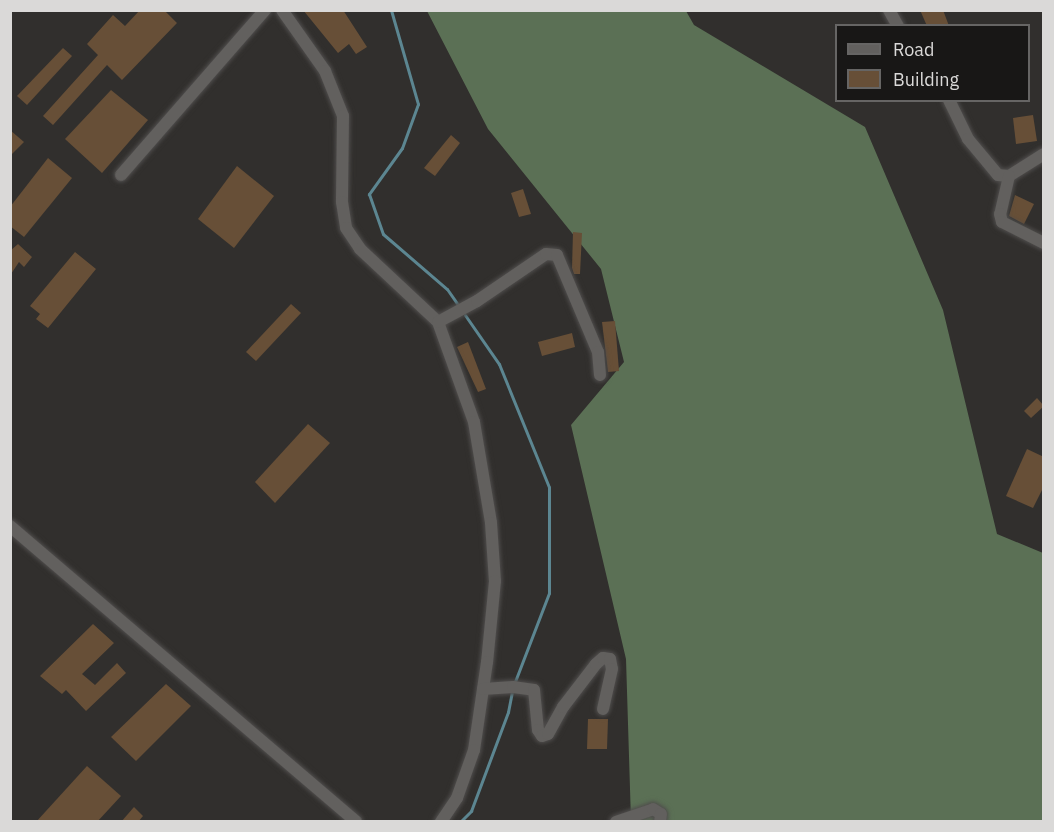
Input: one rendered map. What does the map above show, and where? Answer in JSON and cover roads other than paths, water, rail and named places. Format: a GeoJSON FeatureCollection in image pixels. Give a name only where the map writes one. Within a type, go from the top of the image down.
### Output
{"type":"FeatureCollection","features":[{"type":"Feature","properties":{"kind":"street"},"geometry":{"type":"LineString","coordinates":[[121,175],[265,10]]}},
{"type":"Feature","properties":{"kind":"street"},"geometry":{"type":"LineString","coordinates":[[282,10],[325,71],[343,116],[342,202],[346,228],[360,249],[438,322],[474,422],[491,523],[495,581],[474,750],[457,798],[441,822]]}},
{"type":"Feature","properties":{"kind":"street"},"geometry":{"type":"LineString","coordinates":[[889,10],[897,24]]}},
{"type":"Feature","properties":{"kind":"street"},"geometry":{"type":"LineString","coordinates":[[950,102],[974,147],[998,175],[1009,176],[1044,154]]}},
{"type":"Feature","properties":{"kind":"street"},"geometry":{"type":"LineString","coordinates":[[1009,176],[1000,219],[1008,226],[1044,243]]}},
{"type":"Feature","properties":{"kind":"street"},"geometry":{"type":"LineString","coordinates":[[438,322],[477,301],[546,254],[557,255],[598,352],[600,375]]}},
{"type":"Feature","properties":{"kind":"street"},"geometry":{"type":"LineString","coordinates":[[10,526],[356,822]]}},
{"type":"Feature","properties":{"kind":"street"},"geometry":{"type":"LineString","coordinates":[[483,689],[513,687],[534,690],[538,730],[542,736],[548,734],[563,707],[596,664],[603,658],[610,659],[612,669],[603,709]]}},
{"type":"Feature","properties":{"kind":"street"},"geometry":{"type":"LineString","coordinates":[[616,822],[653,809],[661,814],[660,822]]}},
{"type":"Feature","properties":{"kind":"waterway"},"geometry":{"type":"LineString","coordinates":[[391,10],[418,104],[402,148],[369,194],[383,234],[447,289],[458,305]]}},
{"type":"Feature","properties":{"kind":"waterway"},"geometry":{"type":"LineString","coordinates":[[465,315],[499,364],[549,487],[549,593],[514,684]]}},
{"type":"Feature","properties":{"kind":"waterway"},"geometry":{"type":"LineString","coordinates":[[460,822],[471,811],[508,712],[512,691]]}}]}
